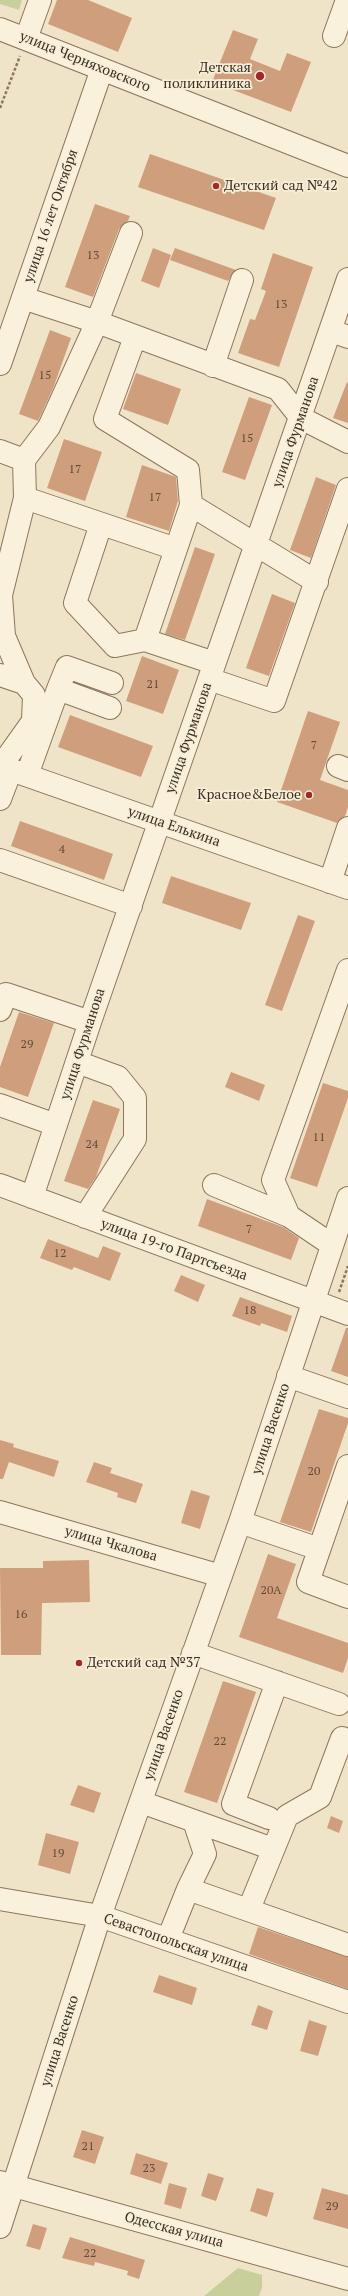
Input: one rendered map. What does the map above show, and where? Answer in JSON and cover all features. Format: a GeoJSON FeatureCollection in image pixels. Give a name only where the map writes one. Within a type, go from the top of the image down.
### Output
{"type":"FeatureCollection","features":[{"type":"Feature","properties":{"kind":"street"},"geometry":{"type":"LineString","coordinates":[[26,39],[40,0]]}},
{"type":"Feature","properties":{"kind":"street"},"geometry":{"type":"LineString","coordinates":[[334,36],[347,0]]}},
{"type":"Feature","properties":{"kind":"street","name":"улица Черняховского"},"geometry":{"type":"LineString","coordinates":[[0,29],[348,166]]}},
{"type":"Feature","properties":{"kind":"street","name":"улица 16 лет Октября"},"geometry":{"type":"LineString","coordinates":[[0,364],[7,317],[23,298],[102,69]]}},
{"type":"Feature","properties":{"kind":"street"},"geometry":{"type":"LineString","coordinates":[[0,799],[10,769],[33,721],[34,695],[24,683],[4,636],[1,595],[25,498],[24,460],[49,427],[97,322],[131,233]]}},
{"type":"Feature","properties":{"kind":"street"},"geometry":{"type":"LineString","coordinates":[[213,366],[242,280]]}},
{"type":"Feature","properties":{"kind":"street","name":"улица Фурманова"},"geometry":{"type":"LineString","coordinates":[[32,1197],[90,1022],[161,822],[256,543],[301,418],[339,334],[348,280]]}},
{"type":"Feature","properties":{"kind":"street"},"geometry":{"type":"LineString","coordinates":[[23,298],[97,322],[278,390],[301,418],[348,442]]}},
{"type":"Feature","properties":{"kind":"street"},"geometry":{"type":"LineString","coordinates":[[135,337],[105,419],[188,470],[191,505],[145,640]]}},
{"type":"Feature","properties":{"kind":"street"},"geometry":{"type":"LineString","coordinates":[[0,451],[24,460]]}},
{"type":"Feature","properties":{"kind":"street"},"geometry":{"type":"LineString","coordinates":[[101,524],[74,602],[115,646],[145,640],[274,701],[317,582],[348,489]]}},
{"type":"Feature","properties":{"kind":"street"},"geometry":{"type":"LineString","coordinates":[[25,498],[176,549]]}},
{"type":"Feature","properties":{"kind":"street"},"geometry":{"type":"LineString","coordinates":[[191,505],[256,543],[317,582]]}},
{"type":"Feature","properties":{"kind":"street"},"geometry":{"type":"LineString","coordinates":[[10,769],[58,689],[67,667],[112,683]]}},
{"type":"Feature","properties":{"kind":"street"},"geometry":{"type":"LineString","coordinates":[[0,675],[24,683]]}},
{"type":"Feature","properties":{"kind":"street"},"geometry":{"type":"LineString","coordinates":[[58,689],[110,708]]}},
{"type":"Feature","properties":{"kind":"street","name":"улица Елькина"},"geometry":{"type":"LineString","coordinates":[[10,769],[339,885]]}},
{"type":"Feature","properties":{"kind":"street"},"geometry":{"type":"LineString","coordinates":[[339,885],[348,828]]}},
{"type":"Feature","properties":{"kind":"street"},"geometry":{"type":"LineString","coordinates":[[0,860],[131,906]]}},
{"type":"Feature","properties":{"kind":"street"},"geometry":{"type":"LineString","coordinates":[[289,1216],[273,1180],[348,970]]}},
{"type":"Feature","properties":{"kind":"street"},"geometry":{"type":"LineString","coordinates":[[0,1010],[6,994],[90,1022]]}},
{"type":"Feature","properties":{"kind":"street"},"geometry":{"type":"LineString","coordinates":[[77,1062],[118,1077],[136,1098],[136,1139],[85,1217]]}},
{"type":"Feature","properties":{"kind":"street"},"geometry":{"type":"LineString","coordinates":[[0,1105],[56,1125]]}},
{"type":"Feature","properties":{"kind":"street","name":"улица 19-го Партсъезда"},"geometry":{"type":"LineString","coordinates":[[0,1185],[348,1314]]}},
{"type":"Feature","properties":{"kind":"street"},"geometry":{"type":"LineString","coordinates":[[214,1185],[289,1216],[332,1245]]}},
{"type":"Feature","properties":{"kind":"street","name":"улица Васенко"},"geometry":{"type":"LineString","coordinates":[[0,2227],[7,2184],[140,1802],[240,1522],[348,1198]]}},
{"type":"Feature","properties":{"kind":"street"},"geometry":{"type":"LineString","coordinates":[[288,1376],[348,1397]]}},
{"type":"Feature","properties":{"kind":"street"},"geometry":{"type":"LineString","coordinates":[[348,1466],[308,1582],[348,1597]]}},
{"type":"Feature","properties":{"kind":"street","name":"улица Чкалова"},"geometry":{"type":"LineString","coordinates":[[0,1512],[221,1576]]}},
{"type":"Feature","properties":{"kind":"street"},"geometry":{"type":"LineString","coordinates":[[240,1522],[319,1549]]}},
{"type":"Feature","properties":{"kind":"street"},"geometry":{"type":"LineString","coordinates":[[193,1653],[339,1704]]}},
{"type":"Feature","properties":{"kind":"street"},"geometry":{"type":"LineString","coordinates":[[270,1818],[233,1804],[277,1682]]}},
{"type":"Feature","properties":{"kind":"street"},"geometry":{"type":"LineString","coordinates":[[249,1909],[287,1816],[320,1797],[342,1738],[348,1740]]}},
{"type":"Feature","properties":{"kind":"street"},"geometry":{"type":"LineString","coordinates":[[140,1802],[273,1850]]}},
{"type":"Feature","properties":{"kind":"street"},"geometry":{"type":"LineString","coordinates":[[168,1939],[188,1889],[205,1854],[194,1821]]}},
{"type":"Feature","properties":{"kind":"street"},"geometry":{"type":"LineString","coordinates":[[188,1889],[249,1909],[348,1945]]}},
{"type":"Feature","properties":{"kind":"street","name":"Севастопольская улица"},"geometry":{"type":"LineString","coordinates":[[0,1899],[100,1916],[348,2002]]}},
{"type":"Feature","properties":{"kind":"street","name":"Одесская улица"},"geometry":{"type":"LineString","coordinates":[[7,2184],[348,2279]]}},
{"type":"Feature","properties":{"kind":"path"},"geometry":{"type":"LineString","coordinates":[[0,108],[26,39]]}},
{"type":"Feature","properties":{"kind":"green space"},"geometry":{"type":"Polygon","coordinates":[[[0,0],[22,0],[19,10],[0,4],[0,0]]]}},
{"type":"Feature","properties":{"kind":"green space"},"geometry":{"type":"Polygon","coordinates":[[[238,2268],[262,2275],[262,2288],[259,2296],[204,2296],[238,2268]]]}},
{"type":"Feature","properties":{"kind":"building"},"geometry":{"type":"Polygon","coordinates":[[[57,0],[88,0],[132,18],[118,52],[48,24],[57,0]]]}},
{"type":"Feature","properties":{"kind":"building","name":"Детская поликлиника"},"geometry":{"type":"Polygon","coordinates":[[[233,30],[258,39],[250,59],[280,71],[287,53],[311,62],[291,112],[212,82],[233,30]]]}},
{"type":"Feature","properties":{"kind":"building"},"geometry":{"type":"Polygon","coordinates":[[[150,154],[276,198],[264,230],[138,187],[150,154]]]}},
{"type":"Feature","properties":{"kind":"building"},"geometry":{"type":"Polygon","coordinates":[[[95,204],[130,216],[128,221],[119,229],[93,297],[65,287],[95,204]]]}},
{"type":"Feature","properties":{"kind":"building"},"geometry":{"type":"Polygon","coordinates":[[[153,248],[171,255],[159,288],[141,281],[153,248]]]}},
{"type":"Feature","properties":{"kind":"building"},"geometry":{"type":"Polygon","coordinates":[[[175,248],[236,270],[228,281],[170,260],[175,248]]]}},
{"type":"Feature","properties":{"kind":"building"},"geometry":{"type":"Polygon","coordinates":[[[273,253],[313,267],[279,367],[238,353],[250,319],[255,320],[266,291],[261,289],[273,253]]]}},
{"type":"Feature","properties":{"kind":"building"},"geometry":{"type":"Polygon","coordinates":[[[50,330],[71,338],[54,386],[38,421],[19,414],[50,330]]]}},
{"type":"Feature","properties":{"kind":"building"},"geometry":{"type":"Polygon","coordinates":[[[136,373],[181,389],[168,425],[123,409],[136,373]]]}},
{"type":"Feature","properties":{"kind":"building"},"geometry":{"type":"Polygon","coordinates":[[[347,382],[348,383],[348,423],[333,418],[347,382]]]}},
{"type":"Feature","properties":{"kind":"building"},"geometry":{"type":"Polygon","coordinates":[[[249,397],[272,405],[245,480],[222,472],[249,397]]]}},
{"type":"Feature","properties":{"kind":"building"},"geometry":{"type":"Polygon","coordinates":[[[64,439],[102,452],[85,501],[47,488],[64,439]]]}},
{"type":"Feature","properties":{"kind":"building"},"geometry":{"type":"Polygon","coordinates":[[[142,465],[176,477],[178,501],[169,531],[126,517],[142,465]]]}},
{"type":"Feature","properties":{"kind":"building"},"geometry":{"type":"Polygon","coordinates":[[[316,477],[336,485],[311,558],[290,550],[316,477]]]}},
{"type":"Feature","properties":{"kind":"building"},"geometry":{"type":"Polygon","coordinates":[[[195,547],[215,554],[185,640],[165,634],[195,547]]]}},
{"type":"Feature","properties":{"kind":"building"},"geometry":{"type":"Polygon","coordinates":[[[272,594],[295,603],[269,676],[246,668],[272,594]]]}},
{"type":"Feature","properties":{"kind":"building"},"geometry":{"type":"Polygon","coordinates":[[[142,656],[179,670],[163,714],[126,701],[142,656]]]}},
{"type":"Feature","properties":{"kind":"building"},"geometry":{"type":"Polygon","coordinates":[[[308,711],[340,722],[320,780],[348,790],[348,807],[345,816],[337,823],[277,802],[308,711]]]}},
{"type":"Feature","properties":{"kind":"building"},"geometry":{"type":"Polygon","coordinates":[[[70,715],[153,746],[141,777],[58,747],[70,715]]]}},
{"type":"Feature","properties":{"kind":"building"},"geometry":{"type":"Polygon","coordinates":[[[20,821],[113,854],[104,880],[11,846],[20,821]]]}},
{"type":"Feature","properties":{"kind":"building"},"geometry":{"type":"Polygon","coordinates":[[[171,876],[251,903],[241,930],[162,903],[171,876]]]}},
{"type":"Feature","properties":{"kind":"building"},"geometry":{"type":"Polygon","coordinates":[[[298,915],[315,921],[282,1011],[265,1005],[298,915]]]}},
{"type":"Feature","properties":{"kind":"building"},"geometry":{"type":"Polygon","coordinates":[[[19,1012],[54,1023],[28,1097],[0,1087],[0,1067],[19,1012]]]}},
{"type":"Feature","properties":{"kind":"building"},"geometry":{"type":"Polygon","coordinates":[[[231,1072],[265,1085],[259,1101],[225,1087],[231,1072]]]}},
{"type":"Feature","properties":{"kind":"building"},"geometry":{"type":"Polygon","coordinates":[[[323,1083],[348,1091],[348,1098],[317,1187],[290,1178],[323,1083]]]}},
{"type":"Feature","properties":{"kind":"building"},"geometry":{"type":"Polygon","coordinates":[[[93,1100],[120,1109],[96,1177],[88,1189],[64,1181],[93,1100]]]}},
{"type":"Feature","properties":{"kind":"building"},"geometry":{"type":"Polygon","coordinates":[[[207,1199],[283,1227],[299,1238],[291,1260],[198,1226],[207,1199]]]}},
{"type":"Feature","properties":{"kind":"building"},"geometry":{"type":"Polygon","coordinates":[[[48,1239],[98,1258],[103,1246],[121,1253],[110,1281],[74,1267],[72,1270],[40,1258],[48,1239]]]}},
{"type":"Feature","properties":{"kind":"building"},"geometry":{"type":"Polygon","coordinates":[[[181,1275],[205,1285],[198,1302],[174,1291],[181,1275]]]}},
{"type":"Feature","properties":{"kind":"building"},"geometry":{"type":"Polygon","coordinates":[[[240,1297],[292,1316],[287,1332],[261,1323],[260,1326],[232,1316],[240,1297]]]}},
{"type":"Feature","properties":{"kind":"building"},"geometry":{"type":"Polygon","coordinates":[[[346,1328],[348,1328],[348,1377],[331,1371],[346,1328]]]}},
{"type":"Feature","properties":{"kind":"building"},"geometry":{"type":"Polygon","coordinates":[[[319,1409],[348,1418],[348,1423],[311,1532],[280,1522],[319,1409]]]}},
{"type":"Feature","properties":{"kind":"building"},"geometry":{"type":"Polygon","coordinates":[[[0,1440],[14,1444],[13,1447],[59,1461],[54,1477],[9,1462],[3,1479],[0,1479],[0,1440]]]}},
{"type":"Feature","properties":{"kind":"building"},"geometry":{"type":"Polygon","coordinates":[[[94,1462],[112,1468],[110,1473],[143,1484],[136,1503],[117,1497],[118,1493],[86,1482],[94,1462]]]}},
{"type":"Feature","properties":{"kind":"building"},"geometry":{"type":"Polygon","coordinates":[[[191,1490],[210,1496],[200,1529],[181,1523],[191,1490]]]}},
{"type":"Feature","properties":{"kind":"building"},"geometry":{"type":"Polygon","coordinates":[[[268,1554],[296,1564],[277,1618],[348,1643],[348,1658],[343,1673],[239,1637],[268,1554]]]}},
{"type":"Feature","properties":{"kind":"building"},"geometry":{"type":"Polygon","coordinates":[[[89,1560],[90,1602],[42,1603],[41,1655],[1,1655],[0,1568],[43,1568],[43,1561],[89,1560]]]}},
{"type":"Feature","properties":{"kind":"building"},"geometry":{"type":"Polygon","coordinates":[[[223,1681],[256,1692],[217,1803],[184,1792],[223,1681]]]}},
{"type":"Feature","properties":{"kind":"building"},"geometry":{"type":"Polygon","coordinates":[[[78,1785],[101,1793],[94,1813],[70,1805],[78,1785]]]}},
{"type":"Feature","properties":{"kind":"building"},"geometry":{"type":"Polygon","coordinates":[[[331,1816],[343,1821],[339,1833],[327,1828],[331,1816]]]}},
{"type":"Feature","properties":{"kind":"building"},"geometry":{"type":"Polygon","coordinates":[[[46,1833],[79,1842],[70,1874],[38,1865],[46,1833]]]}},
{"type":"Feature","properties":{"kind":"building"},"geometry":{"type":"Polygon","coordinates":[[[258,1927],[348,1957],[348,1989],[249,1954],[258,1927]]]}},
{"type":"Feature","properties":{"kind":"building"},"geometry":{"type":"Polygon","coordinates":[[[159,1975],[197,1988],[192,2005],[153,1992],[159,1975]]]}},
{"type":"Feature","properties":{"kind":"building"},"geometry":{"type":"Polygon","coordinates":[[[258,2005],[273,2011],[267,2030],[251,2025],[258,2005]]]}},
{"type":"Feature","properties":{"kind":"building"},"geometry":{"type":"Polygon","coordinates":[[[309,2020],[327,2026],[318,2056],[300,2051],[309,2020]]]}},
{"type":"Feature","properties":{"kind":"building"},"geometry":{"type":"Polygon","coordinates":[[[82,2130],[104,2137],[95,2164],[73,2157],[82,2130]]]}},
{"type":"Feature","properties":{"kind":"building"},"geometry":{"type":"Polygon","coordinates":[[[136,2153],[168,2163],[161,2184],[130,2174],[136,2153]]]}},
{"type":"Feature","properties":{"kind":"building"},"geometry":{"type":"Polygon","coordinates":[[[208,2173],[224,2178],[216,2201],[201,2196],[208,2173]]]}},
{"type":"Feature","properties":{"kind":"building"},"geometry":{"type":"Polygon","coordinates":[[[169,2183],[187,2188],[181,2209],[164,2204],[169,2183]]]}},
{"type":"Feature","properties":{"kind":"building"},"geometry":{"type":"Polygon","coordinates":[[[257,2188],[274,2193],[267,2217],[250,2211],[257,2188]]]}},
{"type":"Feature","properties":{"kind":"building"},"geometry":{"type":"Polygon","coordinates":[[[322,2188],[348,2195],[348,2229],[313,2219],[322,2188]]]}},
{"type":"Feature","properties":{"kind":"building"},"geometry":{"type":"Polygon","coordinates":[[[33,2224],[47,2228],[40,2250],[26,2246],[33,2224]]]}},
{"type":"Feature","properties":{"kind":"building"},"geometry":{"type":"Polygon","coordinates":[[[70,2237],[145,2260],[139,2279],[127,2275],[128,2271],[95,2262],[94,2266],[62,2258],[70,2237]]]}},
{"type":"Feature","properties":{"kind":"place","name":"Детская поликлиника"},"geometry":{"type":"Point","coordinates":[260,76]}},
{"type":"Feature","properties":{"kind":"place","name":"Детский сад №42"},"geometry":{"type":"Point","coordinates":[216,186]}},
{"type":"Feature","properties":{"kind":"place","name":"Красное&Белое"},"geometry":{"type":"Point","coordinates":[309,795]}},
{"type":"Feature","properties":{"kind":"place","name":"Детский сад №37"},"geometry":{"type":"Point","coordinates":[79,1663]}}]}
